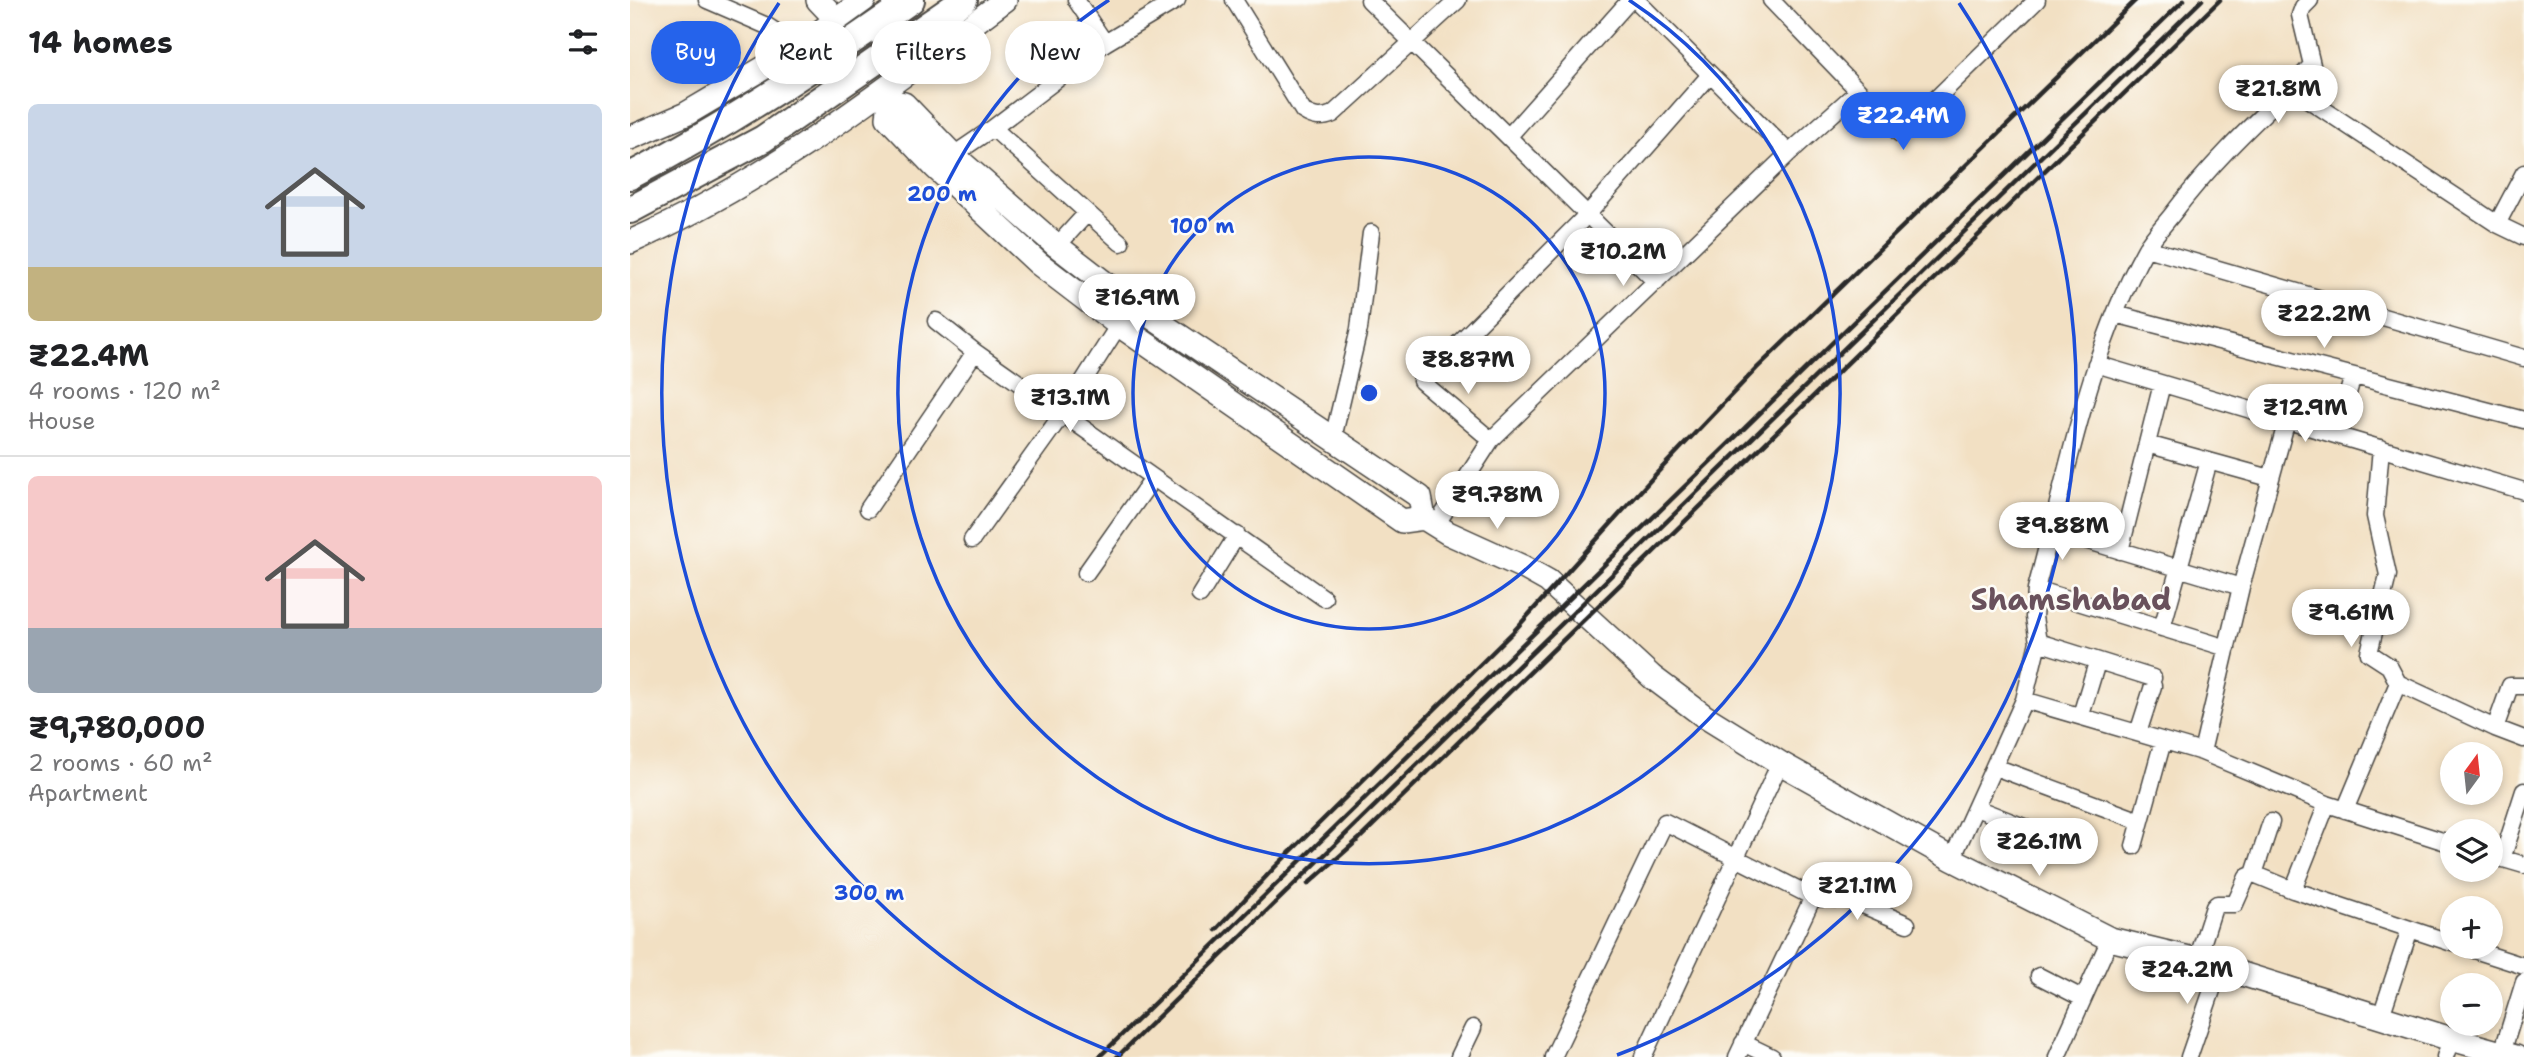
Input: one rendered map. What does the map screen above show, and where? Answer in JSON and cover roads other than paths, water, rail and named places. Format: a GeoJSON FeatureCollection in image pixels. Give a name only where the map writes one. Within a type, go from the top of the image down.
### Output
{"type":"FeatureCollection","features":[{"type":"Feature","properties":{"kind":"highway"},"geometry":{"type":"LineString","coordinates":[[630,176],[754,106],[911,0]]}},
{"type":"Feature","properties":{"kind":"highway"},"geometry":{"type":"LineString","coordinates":[[630,210],[763,139],[964,0]]}},
{"type":"Feature","properties":{"kind":"main road"},"geometry":{"type":"LineString","coordinates":[[818,0],[836,19]]}},
{"type":"Feature","properties":{"kind":"main road"},"geometry":{"type":"LineString","coordinates":[[833,21],[864,0]]}},
{"type":"Feature","properties":{"kind":"main road"},"geometry":{"type":"LineString","coordinates":[[630,243],[676,223],[886,97],[1005,0]]}},
{"type":"Feature","properties":{"kind":"main road"},"geometry":{"type":"LineString","coordinates":[[630,138],[685,114],[755,73]]}},
{"type":"Feature","properties":{"kind":"main road"},"geometry":{"type":"LineString","coordinates":[[886,97],[904,104],[944,161],[1038,263],[1119,325],[1402,521],[1430,522],[1548,581],[1652,677],[1704,716],[1780,763],[1952,859],[2110,939],[2197,960],[2381,1016],[2448,1048],[2509,1055]]}},
{"type":"Feature","properties":{"kind":"main road"},"geometry":{"type":"LineString","coordinates":[[944,161],[1132,304],[1420,496],[1430,522]]}},
{"type":"Feature","properties":{"kind":"street"},"geometry":{"type":"LineString","coordinates":[[708,0],[756,21]]}},
{"type":"Feature","properties":{"kind":"street"},"geometry":{"type":"LineString","coordinates":[[1076,0],[1090,21]]}},
{"type":"Feature","properties":{"kind":"street"},"geometry":{"type":"LineString","coordinates":[[1105,43],[1177,0]]}},
{"type":"Feature","properties":{"kind":"street"},"geometry":{"type":"LineString","coordinates":[[1234,0],[1303,111],[1323,118],[1333,114],[1458,0]]}},
{"type":"Feature","properties":{"kind":"street"},"geometry":{"type":"LineString","coordinates":[[1369,0],[1656,282]]}},
{"type":"Feature","properties":{"kind":"street"},"geometry":{"type":"LineString","coordinates":[[1508,136],[1630,0]]}},
{"type":"Feature","properties":{"kind":"street"},"geometry":{"type":"LineString","coordinates":[[1636,0],[1789,153]]}},
{"type":"Feature","properties":{"kind":"street"},"geometry":{"type":"LineString","coordinates":[[1772,0],[1900,134],[2037,0]]}},
{"type":"Feature","properties":{"kind":"street"},"geometry":{"type":"LineString","coordinates":[[1952,859],[2024,700],[2038,642],[2034,617],[2036,589],[2096,363],[2115,314],[2146,248],[2190,191],[2239,136],[2312,65],[2300,15],[2310,0]]}},
{"type":"Feature","properties":{"kind":"street"},"geometry":{"type":"LineString","coordinates":[[1491,440],[1421,381],[1587,215],[1710,75]]}},
{"type":"Feature","properties":{"kind":"street"},"geometry":{"type":"LineString","coordinates":[[944,161],[1051,84]]}},
{"type":"Feature","properties":{"kind":"street"},"geometry":{"type":"LineString","coordinates":[[2291,88],[2497,224],[2524,237]]}},
{"type":"Feature","properties":{"kind":"street"},"geometry":{"type":"LineString","coordinates":[[1430,522],[1491,440],[1789,153],[1858,91]]}},
{"type":"Feature","properties":{"kind":"street"},"geometry":{"type":"LineString","coordinates":[[993,128],[1121,243]]}},
{"type":"Feature","properties":{"kind":"street"},"geometry":{"type":"LineString","coordinates":[[2497,224],[2524,173]]}},
{"type":"Feature","properties":{"kind":"street"},"geometry":{"type":"LineString","coordinates":[[1057,246],[1087,213]]}},
{"type":"Feature","properties":{"kind":"street"},"geometry":{"type":"LineString","coordinates":[[1333,438],[1359,329],[1371,233]]}},
{"type":"Feature","properties":{"kind":"street"},"geometry":{"type":"LineString","coordinates":[[2146,248],[2524,358]]}},
{"type":"Feature","properties":{"kind":"street"},"geometry":{"type":"LineString","coordinates":[[972,540],[1063,414],[1132,304]]}},
{"type":"Feature","properties":{"kind":"street"},"geometry":{"type":"LineString","coordinates":[[2115,314],[2524,420]]}},
{"type":"Feature","properties":{"kind":"street"},"geometry":{"type":"LineString","coordinates":[[936,321],[975,352],[1324,598]]}},
{"type":"Feature","properties":{"kind":"street"},"geometry":{"type":"LineString","coordinates":[[868,509],[975,352]]}},
{"type":"Feature","properties":{"kind":"street"},"geometry":{"type":"LineString","coordinates":[[2096,363],[2524,491]]}},
{"type":"Feature","properties":{"kind":"street"},"geometry":{"type":"LineString","coordinates":[[2336,434],[2353,376]]}},
{"type":"Feature","properties":{"kind":"street"},"geometry":{"type":"LineString","coordinates":[[2120,551],[2162,384]]}},
{"type":"Feature","properties":{"kind":"street"},"geometry":{"type":"LineString","coordinates":[[2202,752],[2241,587],[2287,420]]}},
{"type":"Feature","properties":{"kind":"street"},"geometry":{"type":"LineString","coordinates":[[2147,444],[2270,478]]}},
{"type":"Feature","properties":{"kind":"street"},"geometry":{"type":"LineString","coordinates":[[2381,448],[2375,516],[2388,575],[2368,653],[2389,666],[2398,682],[2524,739]]}},
{"type":"Feature","properties":{"kind":"street"},"geometry":{"type":"LineString","coordinates":[[2162,628],[2209,461]]}},
{"type":"Feature","properties":{"kind":"street"},"geometry":{"type":"LineString","coordinates":[[1086,573],[1153,478]]}},
{"type":"Feature","properties":{"kind":"street"},"geometry":{"type":"LineString","coordinates":[[2052,530],[2241,587]]}},
{"type":"Feature","properties":{"kind":"street"},"geometry":{"type":"LineString","coordinates":[[1200,595],[1237,535]]}},
{"type":"Feature","properties":{"kind":"street"},"geometry":{"type":"LineString","coordinates":[[2036,589],[2227,648]]}},
{"type":"Feature","properties":{"kind":"street"},"geometry":{"type":"LineString","coordinates":[[2038,642],[2153,682],[2138,733]]}},
{"type":"Feature","properties":{"kind":"street"},"geometry":{"type":"LineString","coordinates":[[2081,715],[2095,668]]}},
{"type":"Feature","properties":{"kind":"street"},"geometry":{"type":"LineString","coordinates":[[2345,810],[2398,682]]}},
{"type":"Feature","properties":{"kind":"street"},"geometry":{"type":"LineString","coordinates":[[2496,728],[2510,686],[2524,686]]}},
{"type":"Feature","properties":{"kind":"street"},"geometry":{"type":"LineString","coordinates":[[2024,700],[2202,752],[2328,804],[2440,840]]}},
{"type":"Feature","properties":{"kind":"street"},"geometry":{"type":"LineString","coordinates":[[2134,846],[2162,741]]}},
{"type":"Feature","properties":{"kind":"street"},"geometry":{"type":"LineString","coordinates":[[1643,1057],[1780,763]]}},
{"type":"Feature","properties":{"kind":"street"},"geometry":{"type":"LineString","coordinates":[[1994,767],[2140,821]]}},
{"type":"Feature","properties":{"kind":"street"},"geometry":{"type":"LineString","coordinates":[[2503,840],[2524,791]]}},
{"type":"Feature","properties":{"kind":"street"},"geometry":{"type":"LineString","coordinates":[[2293,890],[2328,804]]}},
{"type":"Feature","properties":{"kind":"street"},"geometry":{"type":"LineString","coordinates":[[1976,808],[2054,839]]}},
{"type":"Feature","properties":{"kind":"street"},"geometry":{"type":"LineString","coordinates":[[1553,1057],[1665,822],[1813,897],[1852,900],[1907,924]]}},
{"type":"Feature","properties":{"kind":"street"},"geometry":{"type":"LineString","coordinates":[[2254,874],[2271,822]]}},
{"type":"Feature","properties":{"kind":"street"},"geometry":{"type":"LineString","coordinates":[[2503,859],[2524,865]]}},
{"type":"Feature","properties":{"kind":"street"},"geometry":{"type":"LineString","coordinates":[[2197,960],[2214,907],[2217,904],[2235,905],[2247,877],[2254,874],[2293,890],[2440,939]]}},
{"type":"Feature","properties":{"kind":"street"},"geometry":{"type":"LineString","coordinates":[[1772,1057],[1740,1050],[1813,897]]}},
{"type":"Feature","properties":{"kind":"street"},"geometry":{"type":"LineString","coordinates":[[2381,1016],[2410,929]]}},
{"type":"Feature","properties":{"kind":"street"},"geometry":{"type":"LineString","coordinates":[[2057,1057],[2110,939]]}},
{"type":"Feature","properties":{"kind":"street"},"geometry":{"type":"LineString","coordinates":[[2503,959],[2524,965]]}},
{"type":"Feature","properties":{"kind":"street"},"geometry":{"type":"LineString","coordinates":[[2189,1057],[2220,967]]}},
{"type":"Feature","properties":{"kind":"street"},"geometry":{"type":"LineString","coordinates":[[2039,976],[2082,998]]}},
{"type":"Feature","properties":{"kind":"street"},"geometry":{"type":"LineString","coordinates":[[2509,1055],[2524,982]]}},
{"type":"Feature","properties":{"kind":"street"},"geometry":{"type":"LineString","coordinates":[[1459,1057],[1473,1028]]}},
{"type":"Feature","properties":{"kind":"railway"},"geometry":{"type":"LineString","coordinates":[[1216,930],[1275,867],[1513,632],[1656,474],[1757,368],[2136,0]]}},
{"type":"Feature","properties":{"kind":"railway"},"geometry":{"type":"LineString","coordinates":[[1099,1057],[2184,0]]}},
{"type":"Feature","properties":{"kind":"railway"},"geometry":{"type":"LineString","coordinates":[[1117,1057],[2202,0]]}},
{"type":"Feature","properties":{"kind":"railway"},"geometry":{"type":"LineString","coordinates":[[1308,884],[1359,839],[2220,0]]}},
{"type":"Feature","properties":{"kind":"district","name":"Shamshabad"},"geometry":{"type":"Point","coordinates":[2071,600]}}]}
